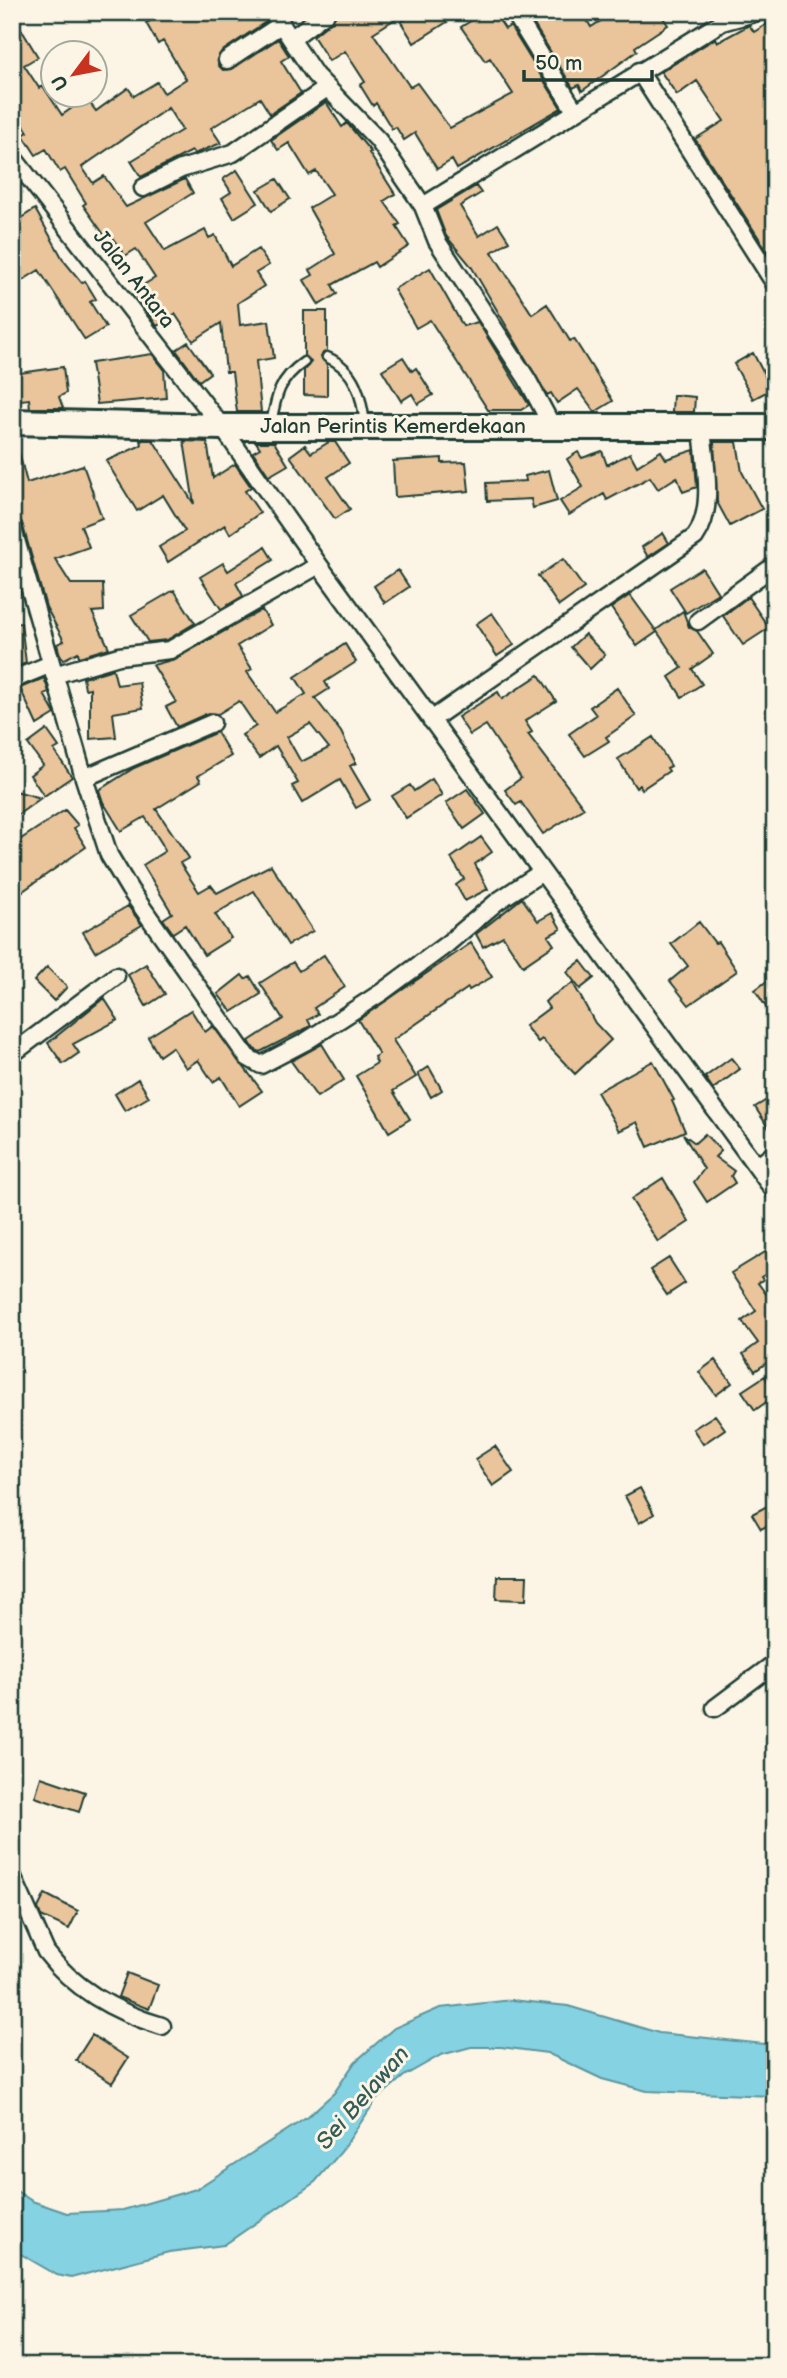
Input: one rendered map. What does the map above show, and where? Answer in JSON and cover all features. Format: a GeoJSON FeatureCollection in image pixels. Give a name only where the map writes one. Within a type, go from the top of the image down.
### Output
{"type":"FeatureCollection","features":[{"type":"Feature","properties":{"kind":"main road","name":"Jalan Perintis Kemerdekaan"},"geometry":{"type":"LineString","coordinates":[[12,422],[222,427],[775,427]]}},
{"type":"Feature","properties":{"kind":"street"},"geometry":{"type":"LineString","coordinates":[[291,39],[327,12]]}},
{"type":"Feature","properties":{"kind":"street"},"geometry":{"type":"LineString","coordinates":[[514,12],[575,111]]}},
{"type":"Feature","properties":{"kind":"street"},"geometry":{"type":"LineString","coordinates":[[423,206],[722,22],[758,12]]}},
{"type":"Feature","properties":{"kind":"street"},"geometry":{"type":"LineString","coordinates":[[227,60],[278,18],[327,88],[378,140],[423,206],[438,241],[527,379],[552,425]]}},
{"type":"Feature","properties":{"kind":"street"},"geometry":{"type":"LineString","coordinates":[[639,71],[775,284]]}},
{"type":"Feature","properties":{"kind":"street"},"geometry":{"type":"LineString","coordinates":[[143,188],[181,169],[233,153],[327,88]]}},
{"type":"Feature","properties":{"kind":"street","name":"Jalan Antara"},"geometry":{"type":"LineString","coordinates":[[12,156],[222,427],[431,720],[775,1192]]}},
{"type":"Feature","properties":{"kind":"street"},"geometry":{"type":"LineString","coordinates":[[431,720],[695,537],[704,525],[706,507],[702,427]]}},
{"type":"Feature","properties":{"kind":"street"},"geometry":{"type":"LineString","coordinates":[[12,526],[84,778],[109,855],[118,872],[247,1057],[261,1065],[305,1042],[382,992],[447,944],[498,901],[542,872]]}},
{"type":"Feature","properties":{"kind":"street"},"geometry":{"type":"LineString","coordinates":[[12,680],[119,656],[170,650],[319,565]]}},
{"type":"Feature","properties":{"kind":"street"},"geometry":{"type":"LineString","coordinates":[[698,621],[775,565]]}},
{"type":"Feature","properties":{"kind":"street"},"geometry":{"type":"LineString","coordinates":[[84,778],[212,723]]}},
{"type":"Feature","properties":{"kind":"street"},"geometry":{"type":"LineString","coordinates":[[12,1054],[116,976]]}},
{"type":"Feature","properties":{"kind":"street"},"geometry":{"type":"LineString","coordinates":[[757,1167],[775,1153]]}},
{"type":"Feature","properties":{"kind":"street"},"geometry":{"type":"LineString","coordinates":[[715,1708],[775,1663]]}},
{"type":"Feature","properties":{"kind":"street"},"geometry":{"type":"LineString","coordinates":[[12,1875],[46,1952],[54,1963],[115,2009],[162,2026]]}},
{"type":"Feature","properties":{"kind":"lane"},"geometry":{"type":"LineString","coordinates":[[327,357],[338,362],[352,376],[360,393],[365,426]]}},
{"type":"Feature","properties":{"kind":"lane"},"geometry":{"type":"LineString","coordinates":[[270,427],[276,394],[283,378],[304,362]]}},
{"type":"Feature","properties":{"kind":"water","name":"Sei Belawan"},"geometry":{"type":"Polygon","coordinates":[[[512,2000],[568,2006],[659,2033],[775,2045],[775,2096],[647,2091],[602,2079],[547,2053],[501,2047],[471,2047],[441,2055],[404,2076],[376,2100],[341,2152],[315,2182],[224,2245],[169,2252],[71,2278],[57,2275],[12,2249],[12,2188],[32,2201],[67,2213],[123,2210],[196,2189],[306,2118],[334,2093],[355,2062],[394,2028],[440,2008],[512,2000]]]}},
{"type":"Feature","properties":{"kind":"building"},"geometry":{"type":"Polygon","coordinates":[[[145,12],[263,12],[267,21],[221,52],[218,65],[223,70],[232,69],[278,39],[289,56],[281,61],[301,93],[270,114],[260,98],[211,128],[221,143],[194,154],[192,151],[141,177],[131,161],[182,130],[168,108],[82,167],[93,183],[104,176],[126,207],[185,179],[193,193],[146,222],[165,251],[205,230],[209,238],[215,235],[231,266],[258,249],[269,265],[256,273],[264,286],[238,303],[240,325],[269,321],[274,358],[256,361],[261,412],[237,412],[232,372],[226,372],[221,323],[193,341],[175,314],[157,326],[133,291],[155,278],[136,249],[125,256],[109,233],[105,236],[83,205],[86,203],[65,169],[60,172],[46,149],[36,155],[23,135],[28,132],[12,106],[12,14],[38,57],[24,65],[38,86],[38,108],[57,108],[62,115],[72,108],[94,108],[96,111],[108,108],[108,102],[128,88],[134,96],[157,82],[164,93],[186,79],[163,41],[158,44],[146,23],[150,21],[145,12]]]}},
{"type":"Feature","properties":{"kind":"building"},"geometry":{"type":"Polygon","coordinates":[[[337,12],[406,12],[373,33],[410,87],[417,83],[450,128],[513,94],[490,58],[485,61],[461,27],[485,12],[494,12],[505,29],[510,26],[561,108],[457,169],[452,160],[437,169],[415,133],[404,140],[396,127],[392,129],[376,103],[373,106],[360,85],[365,82],[345,51],[329,61],[313,36],[333,20],[337,12]]]}},
{"type":"Feature","properties":{"kind":"building"},"geometry":{"type":"Polygon","coordinates":[[[417,12],[440,12],[447,22],[414,43],[401,22],[417,12]]]}},
{"type":"Feature","properties":{"kind":"building"},"geometry":{"type":"Polygon","coordinates":[[[533,12],[582,12],[591,27],[615,12],[659,12],[668,25],[635,47],[637,51],[582,91],[579,85],[573,88],[528,15],[533,12]]]}},
{"type":"Feature","properties":{"kind":"building"},"geometry":{"type":"Polygon","coordinates":[[[775,19],[775,263],[695,139],[724,121],[697,81],[677,95],[661,72],[716,38],[718,42],[749,25],[754,32],[775,19]]]}},
{"type":"Feature","properties":{"kind":"building"},"geometry":{"type":"Polygon","coordinates":[[[326,102],[342,127],[347,123],[371,152],[369,153],[395,194],[384,201],[400,224],[396,226],[409,246],[377,267],[374,262],[332,285],[337,294],[319,305],[304,280],[313,275],[310,270],[335,254],[309,208],[332,194],[316,171],[309,175],[289,143],[278,150],[271,140],[326,102]]]}},
{"type":"Feature","properties":{"kind":"building"},"geometry":{"type":"Polygon","coordinates":[[[237,170],[258,203],[234,218],[222,198],[231,192],[223,179],[237,170]]]}},
{"type":"Feature","properties":{"kind":"building"},"geometry":{"type":"Polygon","coordinates":[[[277,179],[290,199],[271,211],[258,190],[277,179]]]}},
{"type":"Feature","properties":{"kind":"building"},"geometry":{"type":"Polygon","coordinates":[[[476,186],[481,193],[460,206],[479,236],[498,224],[509,241],[492,252],[532,314],[547,304],[570,341],[574,339],[613,401],[595,412],[578,389],[557,403],[551,393],[547,395],[471,266],[446,236],[436,210],[476,186]]]}},
{"type":"Feature","properties":{"kind":"building"},"geometry":{"type":"Polygon","coordinates":[[[35,209],[64,261],[82,283],[85,281],[96,299],[90,302],[106,327],[85,340],[39,270],[12,287],[12,224],[35,209]]]}},
{"type":"Feature","properties":{"kind":"building"},"geometry":{"type":"Polygon","coordinates":[[[430,268],[463,326],[478,322],[529,405],[521,410],[488,410],[430,320],[416,328],[394,289],[430,268]]]}},
{"type":"Feature","properties":{"kind":"building"},"geometry":{"type":"Polygon","coordinates":[[[304,311],[327,311],[327,351],[321,356],[327,365],[327,396],[304,395],[304,370],[311,362],[304,356],[304,311]]]}},
{"type":"Feature","properties":{"kind":"building"},"geometry":{"type":"Polygon","coordinates":[[[188,342],[210,373],[199,381],[176,350],[188,342]]]}},
{"type":"Feature","properties":{"kind":"building"},"geometry":{"type":"Polygon","coordinates":[[[753,353],[772,389],[753,399],[734,364],[753,353]]]}},
{"type":"Feature","properties":{"kind":"building"},"geometry":{"type":"Polygon","coordinates":[[[152,354],[164,369],[166,398],[97,404],[91,363],[152,354]]]}},
{"type":"Feature","properties":{"kind":"building"},"geometry":{"type":"Polygon","coordinates":[[[403,357],[412,371],[416,368],[433,395],[418,404],[412,394],[401,401],[382,370],[403,357]]]}},
{"type":"Feature","properties":{"kind":"building"},"geometry":{"type":"Polygon","coordinates":[[[63,367],[66,393],[59,397],[63,408],[30,408],[29,399],[12,401],[12,374],[63,367]]]}},
{"type":"Feature","properties":{"kind":"building"},"geometry":{"type":"Polygon","coordinates":[[[673,395],[695,397],[694,412],[672,412],[673,395]]]}},
{"type":"Feature","properties":{"kind":"building"},"geometry":{"type":"Polygon","coordinates":[[[141,440],[153,440],[194,504],[184,441],[207,442],[213,478],[235,464],[251,487],[245,491],[260,513],[230,534],[225,525],[168,562],[159,547],[185,531],[163,495],[137,511],[106,461],[142,445],[141,440]]]}},
{"type":"Feature","properties":{"kind":"building"},"geometry":{"type":"Polygon","coordinates":[[[256,442],[274,442],[288,465],[269,476],[253,452],[260,448],[256,442]]]}},
{"type":"Feature","properties":{"kind":"building"},"geometry":{"type":"Polygon","coordinates":[[[329,442],[335,442],[349,463],[328,477],[350,509],[335,519],[290,456],[305,445],[311,453],[329,442]]]}},
{"type":"Feature","properties":{"kind":"building"},"geometry":{"type":"Polygon","coordinates":[[[714,442],[737,442],[742,472],[762,509],[730,526],[717,502],[714,442]]]}},
{"type":"Feature","properties":{"kind":"building"},"geometry":{"type":"Polygon","coordinates":[[[17,445],[27,483],[83,465],[102,518],[81,526],[89,547],[55,559],[71,584],[103,584],[104,611],[92,612],[109,648],[79,657],[78,652],[63,660],[59,652],[57,644],[64,641],[46,607],[22,523],[12,509],[12,446],[17,445]]]}},
{"type":"Feature","properties":{"kind":"building"},"geometry":{"type":"Polygon","coordinates":[[[694,450],[697,487],[683,492],[677,477],[658,489],[650,477],[607,500],[604,494],[569,515],[560,501],[583,487],[567,459],[578,452],[582,458],[602,451],[607,465],[630,453],[637,466],[661,451],[666,459],[694,450]]]}},
{"type":"Feature","properties":{"kind":"building"},"geometry":{"type":"Polygon","coordinates":[[[442,458],[442,463],[466,462],[469,491],[395,497],[393,461],[442,458]]]}},
{"type":"Feature","properties":{"kind":"building"},"geometry":{"type":"Polygon","coordinates":[[[549,470],[557,501],[533,508],[531,499],[487,501],[486,483],[526,481],[525,476],[549,470]]]}},
{"type":"Feature","properties":{"kind":"building"},"geometry":{"type":"Polygon","coordinates":[[[663,533],[669,543],[648,557],[642,547],[663,533]]]}},
{"type":"Feature","properties":{"kind":"building"},"geometry":{"type":"Polygon","coordinates":[[[265,547],[273,560],[236,583],[243,596],[221,609],[200,577],[223,563],[228,571],[265,547]]]}},
{"type":"Feature","properties":{"kind":"building"},"geometry":{"type":"Polygon","coordinates":[[[563,559],[584,588],[559,606],[538,576],[563,559]]]}},
{"type":"Feature","properties":{"kind":"building"},"geometry":{"type":"Polygon","coordinates":[[[702,568],[718,593],[686,613],[670,588],[702,568]]]}},
{"type":"Feature","properties":{"kind":"building"},"geometry":{"type":"Polygon","coordinates":[[[398,570],[409,587],[385,603],[374,586],[398,570]]]}},
{"type":"Feature","properties":{"kind":"building"},"geometry":{"type":"Polygon","coordinates":[[[174,590],[195,623],[167,640],[148,642],[131,615],[174,590]]]}},
{"type":"Feature","properties":{"kind":"building"},"geometry":{"type":"Polygon","coordinates":[[[630,595],[657,632],[637,646],[611,608],[630,595]]]}},
{"type":"Feature","properties":{"kind":"building"},"geometry":{"type":"Polygon","coordinates":[[[748,597],[769,628],[743,645],[723,616],[748,597]]]}},
{"type":"Feature","properties":{"kind":"building"},"geometry":{"type":"Polygon","coordinates":[[[262,610],[271,625],[237,646],[252,669],[247,672],[275,712],[306,694],[295,677],[345,644],[356,662],[325,682],[329,689],[315,698],[341,732],[356,763],[350,766],[370,800],[356,808],[340,780],[302,803],[292,786],[298,783],[276,746],[259,758],[242,735],[256,726],[239,701],[218,714],[208,713],[177,727],[166,707],[176,702],[153,665],[175,659],[262,610]],[[310,724],[287,737],[301,762],[329,748],[310,724]]]}},
{"type":"Feature","properties":{"kind":"building"},"geometry":{"type":"Polygon","coordinates":[[[683,611],[689,627],[697,631],[713,654],[692,669],[702,684],[682,697],[669,677],[682,668],[656,630],[683,611]]]}},
{"type":"Feature","properties":{"kind":"building"},"geometry":{"type":"Polygon","coordinates":[[[492,613],[514,645],[497,656],[476,624],[492,613]]]}},
{"type":"Feature","properties":{"kind":"building"},"geometry":{"type":"Polygon","coordinates":[[[21,623],[26,663],[12,669],[12,624],[21,623]]]}},
{"type":"Feature","properties":{"kind":"building"},"geometry":{"type":"Polygon","coordinates":[[[585,634],[605,655],[590,669],[571,647],[585,634]]]}},
{"type":"Feature","properties":{"kind":"building"},"geometry":{"type":"Polygon","coordinates":[[[113,669],[117,685],[139,682],[143,708],[113,713],[116,737],[90,739],[90,688],[85,689],[83,678],[113,669]]]}},
{"type":"Feature","properties":{"kind":"building"},"geometry":{"type":"Polygon","coordinates":[[[539,675],[556,701],[525,721],[532,732],[528,734],[584,808],[543,834],[521,802],[516,805],[505,790],[521,778],[486,725],[470,735],[458,717],[498,692],[502,699],[539,675]]]}},
{"type":"Feature","properties":{"kind":"building"},"geometry":{"type":"Polygon","coordinates":[[[44,678],[49,692],[44,694],[55,714],[37,725],[20,688],[44,678]]]}},
{"type":"Feature","properties":{"kind":"building"},"geometry":{"type":"Polygon","coordinates":[[[617,688],[636,716],[606,737],[609,741],[585,756],[569,734],[596,715],[590,707],[617,688]]]}},
{"type":"Feature","properties":{"kind":"building"},"geometry":{"type":"Polygon","coordinates":[[[47,730],[59,747],[54,750],[72,777],[44,796],[30,775],[43,765],[28,744],[47,730]]]}},
{"type":"Feature","properties":{"kind":"building"},"geometry":{"type":"Polygon","coordinates":[[[217,732],[231,756],[198,776],[201,781],[156,809],[189,858],[180,863],[199,892],[211,885],[217,893],[271,865],[313,931],[288,945],[254,891],[215,914],[231,938],[204,955],[185,925],[173,933],[163,919],[172,913],[143,865],[165,851],[162,844],[145,817],[121,831],[103,802],[99,790],[134,768],[217,732]]]}},
{"type":"Feature","properties":{"kind":"building"},"geometry":{"type":"Polygon","coordinates":[[[653,737],[671,766],[667,768],[669,771],[642,789],[640,785],[636,788],[618,759],[653,737]]]}},
{"type":"Feature","properties":{"kind":"building"},"geometry":{"type":"Polygon","coordinates":[[[432,779],[442,795],[406,818],[392,796],[410,785],[414,791],[432,779]]]}},
{"type":"Feature","properties":{"kind":"building"},"geometry":{"type":"Polygon","coordinates":[[[467,789],[485,814],[464,829],[446,803],[467,789]]]}},
{"type":"Feature","properties":{"kind":"building"},"geometry":{"type":"Polygon","coordinates":[[[12,790],[41,798],[12,819],[12,790]]]}},
{"type":"Feature","properties":{"kind":"building"},"geometry":{"type":"Polygon","coordinates":[[[65,810],[78,825],[74,828],[86,847],[20,893],[18,889],[12,893],[12,845],[65,810]]]}},
{"type":"Feature","properties":{"kind":"building"},"geometry":{"type":"Polygon","coordinates":[[[481,837],[492,852],[475,864],[488,889],[465,901],[456,885],[464,879],[451,858],[481,837]]]}},
{"type":"Feature","properties":{"kind":"building"},"geometry":{"type":"Polygon","coordinates":[[[522,898],[538,921],[552,913],[561,929],[548,936],[554,945],[523,966],[503,936],[483,947],[476,934],[522,898]]]}},
{"type":"Feature","properties":{"kind":"building"},"geometry":{"type":"Polygon","coordinates":[[[128,906],[142,925],[95,952],[83,932],[128,906]]]}},
{"type":"Feature","properties":{"kind":"building"},"geometry":{"type":"Polygon","coordinates":[[[699,922],[715,943],[718,942],[737,971],[689,1005],[670,981],[688,966],[671,944],[699,922]]]}},
{"type":"Feature","properties":{"kind":"building"},"geometry":{"type":"Polygon","coordinates":[[[471,943],[492,977],[469,990],[468,988],[393,1040],[416,1077],[393,1091],[410,1119],[389,1132],[356,1076],[377,1063],[374,1057],[379,1054],[358,1020],[471,943]]]}},
{"type":"Feature","properties":{"kind":"building"},"geometry":{"type":"Polygon","coordinates":[[[324,955],[345,987],[314,1008],[318,1014],[308,1020],[311,1026],[260,1052],[254,1049],[249,1041],[283,1019],[260,983],[293,962],[299,971],[324,955]]]}},
{"type":"Feature","properties":{"kind":"building"},"geometry":{"type":"Polygon","coordinates":[[[581,961],[594,978],[580,989],[567,972],[581,961]]]}},
{"type":"Feature","properties":{"kind":"building"},"geometry":{"type":"Polygon","coordinates":[[[146,964],[165,994],[146,1006],[128,975],[146,964]]]}},
{"type":"Feature","properties":{"kind":"building"},"geometry":{"type":"Polygon","coordinates":[[[47,967],[67,987],[54,1001],[34,981],[47,967]]]}},
{"type":"Feature","properties":{"kind":"building"},"geometry":{"type":"Polygon","coordinates":[[[242,975],[245,979],[250,976],[261,994],[232,1012],[218,994],[242,975]]]}},
{"type":"Feature","properties":{"kind":"building"},"geometry":{"type":"Polygon","coordinates":[[[775,975],[775,1021],[755,990],[775,975]]]}},
{"type":"Feature","properties":{"kind":"building"},"geometry":{"type":"Polygon","coordinates":[[[573,983],[595,1023],[611,1040],[575,1074],[542,1039],[538,1042],[525,1026],[549,1008],[545,1002],[549,998],[573,983]]]}},
{"type":"Feature","properties":{"kind":"building"},"geometry":{"type":"Polygon","coordinates":[[[104,998],[118,1020],[73,1044],[79,1053],[63,1064],[48,1043],[104,998]]]}},
{"type":"Feature","properties":{"kind":"building"},"geometry":{"type":"Polygon","coordinates":[[[191,1010],[205,1032],[213,1026],[262,1091],[239,1106],[221,1077],[213,1082],[198,1060],[186,1068],[172,1047],[159,1056],[148,1037],[191,1010]]]}},
{"type":"Feature","properties":{"kind":"building"},"geometry":{"type":"Polygon","coordinates":[[[322,1044],[344,1080],[317,1097],[291,1061],[322,1044]]]}},
{"type":"Feature","properties":{"kind":"building"},"geometry":{"type":"Polygon","coordinates":[[[731,1058],[740,1069],[713,1089],[705,1077],[731,1058]]]}},
{"type":"Feature","properties":{"kind":"building"},"geometry":{"type":"Polygon","coordinates":[[[653,1061],[674,1100],[672,1101],[685,1131],[648,1147],[637,1122],[619,1131],[597,1092],[653,1061]]]}},
{"type":"Feature","properties":{"kind":"building"},"geometry":{"type":"Polygon","coordinates":[[[429,1067],[442,1090],[431,1097],[418,1074],[429,1067]]]}},
{"type":"Feature","properties":{"kind":"building"},"geometry":{"type":"Polygon","coordinates":[[[138,1079],[149,1097],[125,1111],[115,1094],[138,1079]]]}},
{"type":"Feature","properties":{"kind":"building"},"geometry":{"type":"Polygon","coordinates":[[[775,1095],[775,1138],[755,1107],[775,1095]]]}},
{"type":"Feature","properties":{"kind":"building"},"geometry":{"type":"Polygon","coordinates":[[[683,1134],[695,1143],[705,1134],[721,1151],[715,1157],[734,1171],[731,1176],[735,1183],[707,1202],[694,1182],[704,1169],[683,1134]]]}},
{"type":"Feature","properties":{"kind":"building"},"geometry":{"type":"Polygon","coordinates":[[[663,1178],[689,1222],[658,1242],[631,1199],[663,1178]]]}},
{"type":"Feature","properties":{"kind":"building"},"geometry":{"type":"Polygon","coordinates":[[[775,1246],[775,1268],[761,1277],[763,1280],[758,1283],[775,1306],[775,1357],[755,1371],[743,1354],[758,1343],[742,1321],[756,1311],[731,1273],[775,1246]]]}},
{"type":"Feature","properties":{"kind":"building"},"geometry":{"type":"Polygon","coordinates":[[[669,1258],[685,1283],[667,1295],[650,1270],[669,1258]]]}},
{"type":"Feature","properties":{"kind":"building"},"geometry":{"type":"Polygon","coordinates":[[[715,1360],[732,1383],[716,1395],[699,1372],[715,1360]]]}},
{"type":"Feature","properties":{"kind":"building"},"geometry":{"type":"Polygon","coordinates":[[[765,1376],[775,1396],[755,1410],[742,1391],[765,1376]]]}},
{"type":"Feature","properties":{"kind":"building"},"geometry":{"type":"Polygon","coordinates":[[[715,1415],[725,1429],[703,1444],[693,1429],[715,1415]]]}},
{"type":"Feature","properties":{"kind":"building"},"geometry":{"type":"Polygon","coordinates":[[[495,1446],[513,1472],[493,1486],[475,1459],[495,1446]]]}},
{"type":"Feature","properties":{"kind":"building"},"geometry":{"type":"Polygon","coordinates":[[[640,1488],[654,1514],[639,1523],[625,1496],[640,1488]]]}},
{"type":"Feature","properties":{"kind":"building"},"geometry":{"type":"Polygon","coordinates":[[[775,1502],[775,1522],[761,1529],[752,1514],[775,1502]]]}},
{"type":"Feature","properties":{"kind":"building"},"geometry":{"type":"Polygon","coordinates":[[[497,1576],[527,1576],[526,1600],[496,1599],[497,1576]]]}},
{"type":"Feature","properties":{"kind":"building"},"geometry":{"type":"Polygon","coordinates":[[[41,1777],[85,1792],[79,1812],[35,1797],[41,1777]]]}},
{"type":"Feature","properties":{"kind":"building"},"geometry":{"type":"Polygon","coordinates":[[[45,1894],[78,1911],[69,1929],[41,1916],[38,1908],[45,1894]]]}},
{"type":"Feature","properties":{"kind":"building"},"geometry":{"type":"Polygon","coordinates":[[[127,1973],[158,1985],[149,2009],[118,1997],[127,1973]]]}},
{"type":"Feature","properties":{"kind":"building"},"geometry":{"type":"Polygon","coordinates":[[[92,2035],[128,2058],[112,2083],[76,2060],[92,2035]]]}}]}
